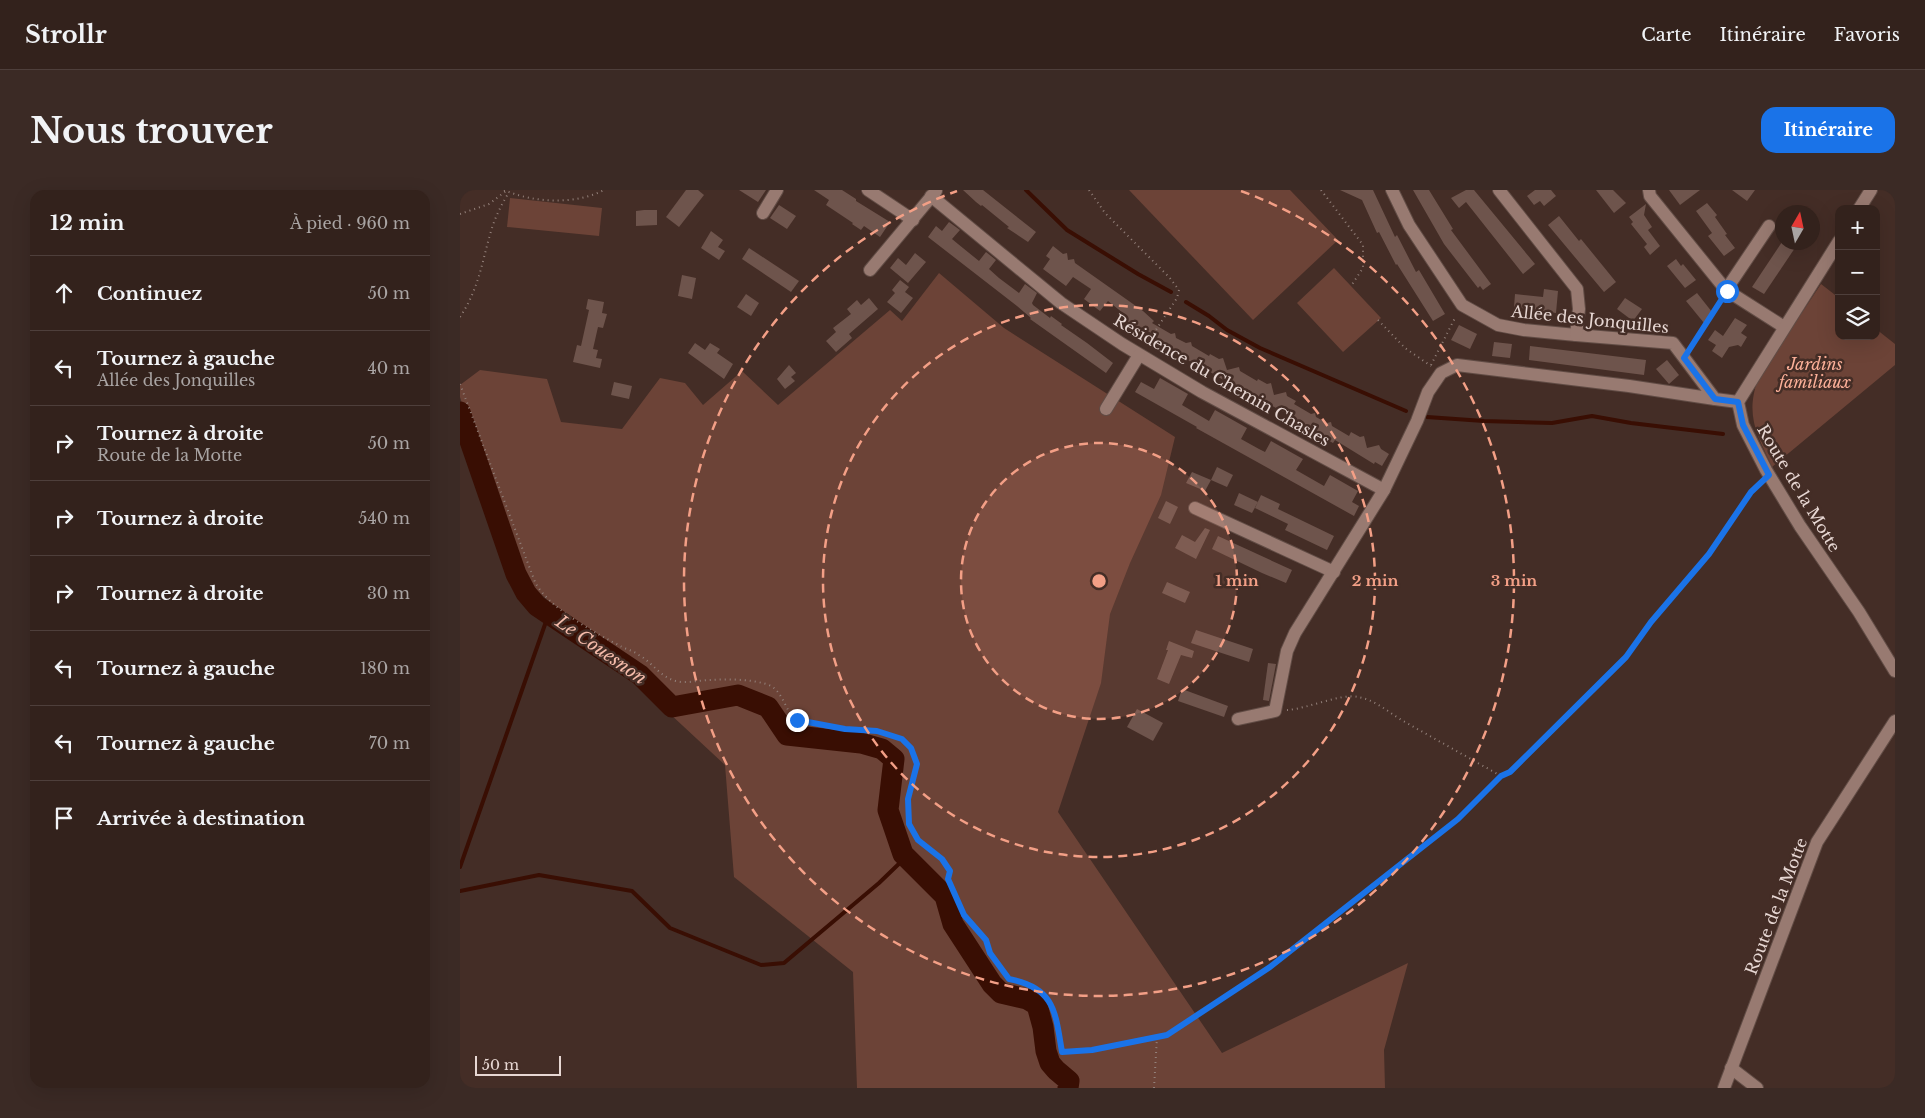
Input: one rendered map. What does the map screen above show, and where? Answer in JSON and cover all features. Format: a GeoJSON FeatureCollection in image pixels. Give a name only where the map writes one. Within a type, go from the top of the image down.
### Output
{"type":"FeatureCollection","features":[{"type":"Feature","properties":{"kind":"street"},"geometry":{"type":"LineString","coordinates":[[763,213],[777,190]]}},
{"type":"Feature","properties":{"kind":"street"},"geometry":{"type":"LineString","coordinates":[[868,190],[913,220]]}},
{"type":"Feature","properties":{"kind":"street","name":"Allée des Jonquilles"},"geometry":{"type":"LineString","coordinates":[[1392,190],[1409,224],[1462,305],[1498,325],[1524,330],[1673,343],[1715,399]]}},
{"type":"Feature","properties":{"kind":"street"},"geometry":{"type":"LineString","coordinates":[[1499,190],[1577,289],[1579,309],[1576,335]]}},
{"type":"Feature","properties":{"kind":"street"},"geometry":{"type":"LineString","coordinates":[[1650,190],[1650,196],[1726,291],[1784,327]]}},
{"type":"Feature","properties":{"kind":"street"},"geometry":{"type":"LineString","coordinates":[[1862,205],[1871,190]]}},
{"type":"Feature","properties":{"kind":"street"},"geometry":{"type":"LineString","coordinates":[[870,270],[934,193]]}},
{"type":"Feature","properties":{"kind":"street","name":"Résidence du Chemin Chasles"},"geometry":{"type":"LineString","coordinates":[[934,193],[1061,303],[1202,392],[1384,490]]}},
{"type":"Feature","properties":{"kind":"street"},"geometry":{"type":"LineString","coordinates":[[1726,291],[1769,226]]}},
{"type":"Feature","properties":{"kind":"street"},"geometry":{"type":"LineString","coordinates":[[1238,719],[1275,711],[1287,651],[1295,633],[1384,490],[1417,421],[1436,369],[1457,365],[1630,386],[1738,402],[1835,247]]}},
{"type":"Feature","properties":{"kind":"street"},"geometry":{"type":"LineString","coordinates":[[1106,409],[1139,354]]}},
{"type":"Feature","properties":{"kind":"street","name":"Route de la Motte"},"geometry":{"type":"LineString","coordinates":[[1738,402],[1743,425],[1769,475],[1800,526],[1859,612],[1895,671]]}},
{"type":"Feature","properties":{"kind":"street"},"geometry":{"type":"LineString","coordinates":[[1195,508],[1334,572]]}},
{"type":"Feature","properties":{"kind":"street","name":"Route de la Motte"},"geometry":{"type":"LineString","coordinates":[[1724,1088],[1817,842],[1895,721]]}},
{"type":"Feature","properties":{"kind":"street"},"geometry":{"type":"LineString","coordinates":[[1731,1068],[1758,1088]]}},
{"type":"Feature","properties":{"kind":"path"},"geometry":{"type":"LineString","coordinates":[[460,214],[489,204],[505,190],[541,199],[560,200],[589,196],[604,190]]}},
{"type":"Feature","properties":{"kind":"path"},"geometry":{"type":"LineString","coordinates":[[1088,190],[1105,213],[1169,277],[1179,290],[1177,298],[1139,354]]}},
{"type":"Feature","properties":{"kind":"path"},"geometry":{"type":"LineString","coordinates":[[1321,190],[1363,245],[1363,268],[1351,286]]}},
{"type":"Feature","properties":{"kind":"path"},"geometry":{"type":"LineString","coordinates":[[460,317],[472,296],[482,268],[492,227],[509,192]]}},
{"type":"Feature","properties":{"kind":"path"},"geometry":{"type":"LineString","coordinates":[[1684,358],[1726,291]]}},
{"type":"Feature","properties":{"kind":"path"},"geometry":{"type":"LineString","coordinates":[[1378,320],[1405,348],[1436,369],[1462,305]]}},
{"type":"Feature","properties":{"kind":"path"},"geometry":{"type":"LineString","coordinates":[[460,384],[508,513],[542,594],[581,623],[623,648],[639,654],[667,678],[678,682],[728,679],[768,684],[783,698],[791,716],[797,720],[845,729],[877,731],[902,739],[911,748],[917,764],[908,799],[908,812],[912,829],[918,840],[942,859],[950,871],[948,879],[964,915],[986,940],[990,953],[1009,979],[1023,982],[1040,990],[1050,1001],[1058,1024],[1062,1052],[1092,1050],[1167,1035],[1270,967],[1458,819],[1501,776],[1510,772],[1626,657],[1651,622],[1709,554],[1751,492],[1769,475]]}},
{"type":"Feature","properties":{"kind":"path"},"geometry":{"type":"LineString","coordinates":[[1275,711],[1300,709],[1344,697],[1356,696],[1376,703],[1402,720],[1501,776]]}},
{"type":"Feature","properties":{"kind":"path"},"geometry":{"type":"LineString","coordinates":[[1154,1088],[1158,1037]]}},
{"type":"Feature","properties":{"kind":"green space"},"geometry":{"type":"Polygon","coordinates":[[[1129,190],[1290,190],[1338,240],[1253,320],[1129,190]]]}},
{"type":"Feature","properties":{"kind":"green space"},"geometry":{"type":"Polygon","coordinates":[[[510,198],[602,208],[599,236],[507,227],[510,198]]]}},
{"type":"Feature","properties":{"kind":"green space"},"geometry":{"type":"Polygon","coordinates":[[[1334,268],[1381,318],[1343,352],[1297,303],[1334,268]]]}},
{"type":"Feature","properties":{"kind":"green space"},"geometry":{"type":"Polygon","coordinates":[[[939,273],[1004,328],[1175,437],[1161,495],[1130,563],[1110,614],[1101,683],[1058,812],[1222,1053],[1408,963],[1384,1050],[1385,1088],[857,1088],[853,972],[734,877],[725,765],[514,569],[460,397],[460,385],[480,370],[547,379],[561,422],[622,429],[660,378],[685,383],[703,405],[742,371],[778,405],[890,310],[902,321],[939,273]]]}},
{"type":"Feature","properties":{"kind":"green space","name":"Jardins familiaux"},"geometry":{"type":"Polygon","coordinates":[[[1821,284],[1835,295],[1835,340],[1880,340],[1880,332],[1895,344],[1895,365],[1772,467],[1754,424],[1754,392],[1758,379],[1821,284]]]}},
{"type":"Feature","properties":{"kind":"building"},"geometry":{"type":"Polygon","coordinates":[[[686,190],[698,190],[704,195],[679,227],[666,217],[686,190]]]}},
{"type":"Feature","properties":{"kind":"building"},"geometry":{"type":"Polygon","coordinates":[[[739,190],[766,190],[758,202],[739,190]]]}},
{"type":"Feature","properties":{"kind":"building"},"geometry":{"type":"Polygon","coordinates":[[[814,190],[842,190],[890,222],[880,237],[864,226],[861,230],[826,205],[829,200],[814,190]]]}},
{"type":"Feature","properties":{"kind":"building"},"geometry":{"type":"Polygon","coordinates":[[[963,190],[983,190],[1036,232],[1028,242],[1007,228],[1009,227],[963,190]]]}},
{"type":"Feature","properties":{"kind":"building"},"geometry":{"type":"Polygon","coordinates":[[[1340,190],[1373,190],[1395,237],[1397,235],[1416,272],[1419,270],[1445,314],[1433,321],[1396,265],[1379,232],[1377,233],[1362,200],[1340,190]]]}},
{"type":"Feature","properties":{"kind":"building"},"geometry":{"type":"Polygon","coordinates":[[[1413,190],[1429,190],[1453,229],[1451,230],[1491,284],[1483,290],[1480,286],[1478,288],[1444,244],[1413,190]]]}},
{"type":"Feature","properties":{"kind":"building"},"geometry":{"type":"Polygon","coordinates":[[[1466,190],[1474,190],[1535,264],[1523,274],[1466,202],[1459,208],[1451,198],[1466,190]]]}},
{"type":"Feature","properties":{"kind":"building"},"geometry":{"type":"Polygon","coordinates":[[[1535,190],[1551,190],[1556,196],[1544,206],[1540,201],[1534,205],[1527,196],[1535,190]]]}},
{"type":"Feature","properties":{"kind":"building"},"geometry":{"type":"Polygon","coordinates":[[[1596,190],[1613,190],[1626,203],[1614,213],[1596,190]]]}},
{"type":"Feature","properties":{"kind":"building"},"geometry":{"type":"Polygon","coordinates":[[[1669,190],[1700,190],[1680,205],[1669,190]]]}},
{"type":"Feature","properties":{"kind":"building"},"geometry":{"type":"Polygon","coordinates":[[[1732,190],[1755,190],[1747,201],[1732,190]]]}},
{"type":"Feature","properties":{"kind":"building"},"geometry":{"type":"Polygon","coordinates":[[[1707,203],[1717,215],[1715,217],[1735,248],[1724,256],[1708,236],[1712,233],[1696,211],[1707,203]]]}},
{"type":"Feature","properties":{"kind":"building"},"geometry":{"type":"Polygon","coordinates":[[[1646,204],[1644,215],[1652,227],[1648,230],[1660,246],[1650,255],[1644,247],[1647,244],[1631,224],[1633,222],[1629,217],[1646,204]]]}},
{"type":"Feature","properties":{"kind":"building"},"geometry":{"type":"Polygon","coordinates":[[[779,205],[796,216],[787,229],[770,218],[779,205]]]}},
{"type":"Feature","properties":{"kind":"building"},"geometry":{"type":"Polygon","coordinates":[[[657,210],[657,225],[636,226],[636,211],[657,210]]]}},
{"type":"Feature","properties":{"kind":"building"},"geometry":{"type":"Polygon","coordinates":[[[1559,216],[1579,241],[1581,239],[1616,282],[1604,292],[1548,225],[1559,216]]]}},
{"type":"Feature","properties":{"kind":"building"},"geometry":{"type":"Polygon","coordinates":[[[949,222],[960,230],[952,239],[979,261],[986,252],[996,260],[989,269],[999,278],[1019,293],[1025,284],[1037,293],[1032,303],[1033,305],[1050,318],[1051,316],[1113,363],[1106,373],[1030,319],[1017,306],[928,237],[936,226],[942,231],[949,222]]]}},
{"type":"Feature","properties":{"kind":"building"},"geometry":{"type":"Polygon","coordinates":[[[711,231],[723,240],[718,247],[725,251],[719,260],[701,248],[711,231]]]}},
{"type":"Feature","properties":{"kind":"building"},"geometry":{"type":"Polygon","coordinates":[[[1053,246],[1063,254],[1067,253],[1068,260],[1074,259],[1075,263],[1143,311],[1154,321],[1152,323],[1171,334],[1175,333],[1176,338],[1186,343],[1191,342],[1192,346],[1209,356],[1210,354],[1219,359],[1223,358],[1227,370],[1239,367],[1240,371],[1257,381],[1258,379],[1267,384],[1271,383],[1274,395],[1286,392],[1287,396],[1296,401],[1294,404],[1311,414],[1315,413],[1316,417],[1327,423],[1331,422],[1332,426],[1349,436],[1351,432],[1360,437],[1364,436],[1367,448],[1379,445],[1381,449],[1389,454],[1382,466],[1375,462],[1374,464],[1335,440],[1333,443],[1321,438],[1296,422],[1297,419],[1257,398],[1258,396],[1242,387],[1234,384],[1233,386],[1194,362],[1166,350],[1156,342],[1158,338],[1142,327],[1134,337],[1118,325],[1125,315],[1108,301],[1100,311],[1084,299],[1091,289],[1073,277],[1066,286],[1043,269],[1050,259],[1046,256],[1053,246]]]}},
{"type":"Feature","properties":{"kind":"building"},"geometry":{"type":"Polygon","coordinates":[[[749,248],[799,281],[791,292],[742,259],[749,248]]]}},
{"type":"Feature","properties":{"kind":"building"},"geometry":{"type":"Polygon","coordinates":[[[1777,250],[1794,250],[1764,294],[1752,287],[1777,250]]]}},
{"type":"Feature","properties":{"kind":"building"},"geometry":{"type":"Polygon","coordinates":[[[915,253],[926,262],[908,283],[890,268],[898,258],[906,265],[915,253]]]}},
{"type":"Feature","properties":{"kind":"building"},"geometry":{"type":"Polygon","coordinates":[[[1676,259],[1681,266],[1683,264],[1696,280],[1685,288],[1667,266],[1676,259]]]}},
{"type":"Feature","properties":{"kind":"building"},"geometry":{"type":"Polygon","coordinates":[[[682,275],[696,278],[692,299],[678,296],[682,275]]]}},
{"type":"Feature","properties":{"kind":"building"},"geometry":{"type":"Polygon","coordinates":[[[900,280],[909,287],[905,292],[913,298],[901,313],[887,302],[895,293],[892,290],[900,280]]]}},
{"type":"Feature","properties":{"kind":"building"},"geometry":{"type":"Polygon","coordinates":[[[1544,289],[1558,291],[1556,313],[1514,307],[1515,294],[1543,297],[1544,289]]]}},
{"type":"Feature","properties":{"kind":"building"},"geometry":{"type":"Polygon","coordinates":[[[1697,293],[1712,312],[1704,323],[1686,301],[1697,293]]]}},
{"type":"Feature","properties":{"kind":"building"},"geometry":{"type":"Polygon","coordinates":[[[746,294],[759,303],[751,316],[737,307],[746,294]]]}},
{"type":"Feature","properties":{"kind":"building"},"geometry":{"type":"Polygon","coordinates":[[[869,298],[878,309],[849,334],[852,338],[836,352],[826,341],[836,332],[833,328],[851,314],[847,309],[857,300],[861,305],[869,298]]]}},
{"type":"Feature","properties":{"kind":"building"},"geometry":{"type":"Polygon","coordinates":[[[1625,298],[1642,309],[1633,321],[1617,309],[1625,298]]]}},
{"type":"Feature","properties":{"kind":"building"},"geometry":{"type":"Polygon","coordinates":[[[588,299],[604,302],[602,313],[607,314],[603,328],[598,327],[593,349],[598,350],[596,358],[602,359],[600,368],[573,362],[577,345],[581,346],[589,310],[586,309],[588,299]]]}},
{"type":"Feature","properties":{"kind":"building"},"geometry":{"type":"Polygon","coordinates":[[[1735,318],[1747,325],[1741,333],[1747,337],[1741,347],[1738,345],[1729,347],[1722,358],[1712,351],[1716,345],[1708,340],[1715,330],[1723,336],[1735,318]]]}},
{"type":"Feature","properties":{"kind":"building"},"geometry":{"type":"Polygon","coordinates":[[[1459,325],[1477,334],[1470,349],[1451,340],[1459,325]]]}},
{"type":"Feature","properties":{"kind":"building"},"geometry":{"type":"Polygon","coordinates":[[[1494,342],[1512,344],[1510,358],[1492,356],[1494,342]]]}},
{"type":"Feature","properties":{"kind":"building"},"geometry":{"type":"Polygon","coordinates":[[[695,343],[705,350],[710,343],[720,349],[717,353],[733,364],[724,379],[688,353],[695,343]]]}},
{"type":"Feature","properties":{"kind":"building"},"geometry":{"type":"Polygon","coordinates":[[[1530,346],[1646,360],[1644,375],[1529,360],[1530,346]]]}},
{"type":"Feature","properties":{"kind":"building"},"geometry":{"type":"Polygon","coordinates":[[[1667,360],[1679,375],[1669,384],[1656,369],[1667,360]]]}},
{"type":"Feature","properties":{"kind":"building"},"geometry":{"type":"Polygon","coordinates":[[[789,365],[796,373],[791,377],[795,381],[785,389],[777,379],[789,365]]]}},
{"type":"Feature","properties":{"kind":"building"},"geometry":{"type":"Polygon","coordinates":[[[1160,378],[1188,394],[1182,405],[1209,421],[1215,410],[1247,428],[1241,439],[1265,452],[1271,441],[1303,459],[1296,470],[1324,486],[1330,475],[1358,491],[1352,502],[1359,506],[1354,516],[1135,392],[1141,382],[1154,389],[1160,378]]]}},
{"type":"Feature","properties":{"kind":"building"},"geometry":{"type":"Polygon","coordinates":[[[614,382],[632,386],[629,399],[611,395],[614,382]]]}},
{"type":"Feature","properties":{"kind":"building"},"geometry":{"type":"Polygon","coordinates":[[[1217,467],[1233,475],[1227,487],[1211,480],[1217,467]]]}},
{"type":"Feature","properties":{"kind":"building"},"geometry":{"type":"Polygon","coordinates":[[[1192,472],[1211,480],[1205,491],[1186,483],[1192,472]]]}},
{"type":"Feature","properties":{"kind":"building"},"geometry":{"type":"Polygon","coordinates":[[[1239,493],[1258,502],[1252,513],[1234,505],[1239,493]]]}},
{"type":"Feature","properties":{"kind":"building"},"geometry":{"type":"Polygon","coordinates":[[[1261,495],[1280,504],[1278,509],[1334,536],[1327,550],[1285,530],[1288,524],[1255,508],[1261,495]]]}},
{"type":"Feature","properties":{"kind":"building"},"geometry":{"type":"Polygon","coordinates":[[[1166,501],[1178,507],[1170,524],[1158,518],[1166,501]]]}},
{"type":"Feature","properties":{"kind":"building"},"geometry":{"type":"Polygon","coordinates":[[[1205,528],[1210,530],[1196,559],[1175,548],[1182,535],[1195,542],[1205,528]]]}},
{"type":"Feature","properties":{"kind":"building"},"geometry":{"type":"Polygon","coordinates":[[[1218,536],[1292,570],[1286,583],[1212,549],[1218,536]]]}},
{"type":"Feature","properties":{"kind":"building"},"geometry":{"type":"Polygon","coordinates":[[[1167,582],[1190,592],[1185,603],[1162,593],[1167,582]]]}},
{"type":"Feature","properties":{"kind":"building"},"geometry":{"type":"Polygon","coordinates":[[[1196,630],[1253,649],[1249,662],[1191,643],[1196,630]]]}},
{"type":"Feature","properties":{"kind":"building"},"geometry":{"type":"Polygon","coordinates":[[[1169,641],[1194,651],[1192,658],[1181,655],[1169,684],[1157,679],[1168,650],[1166,650],[1169,641]]]}},
{"type":"Feature","properties":{"kind":"building"},"geometry":{"type":"Polygon","coordinates":[[[1268,663],[1276,664],[1269,701],[1263,700],[1268,663]]]}},
{"type":"Feature","properties":{"kind":"building"},"geometry":{"type":"Polygon","coordinates":[[[1182,689],[1228,706],[1224,717],[1178,701],[1182,689]]]}},
{"type":"Feature","properties":{"kind":"building"},"geometry":{"type":"Polygon","coordinates":[[[1137,709],[1163,723],[1153,741],[1127,727],[1137,709]]]}},
{"type":"Feature","properties":{"kind":"waterway"},"geometry":{"type":"LineString","coordinates":[[1026,190],[1067,230],[1171,292]]}},
{"type":"Feature","properties":{"kind":"waterway"},"geometry":{"type":"LineString","coordinates":[[1186,302],[1227,330],[1260,348],[1406,411]]}},
{"type":"Feature","properties":{"kind":"waterway","name":"Le Couesnon"},"geometry":{"type":"LineString","coordinates":[[460,412],[516,574],[526,593],[537,606],[640,675],[672,707],[738,695],[768,707],[787,735],[861,743],[882,749],[894,759],[888,810],[903,854],[945,896],[953,924],[992,984],[1001,993],[1027,999],[1037,1005],[1050,1063],[1069,1081],[1068,1088]]}},
{"type":"Feature","properties":{"kind":"waterway"},"geometry":{"type":"LineString","coordinates":[[1427,417],[1552,423],[1592,416],[1631,423],[1723,434]]}},
{"type":"Feature","properties":{"kind":"waterway"},"geometry":{"type":"LineString","coordinates":[[460,867],[549,613]]}},
{"type":"Feature","properties":{"kind":"waterway"},"geometry":{"type":"LineString","coordinates":[[460,891],[539,875],[632,891],[670,928],[761,965],[784,963],[879,883],[906,857]]}},
{"type":"Feature","properties":{"kind":"route"},"geometry":{"type":"LineString","coordinates":[[797,720],[845,729],[877,731],[902,739],[911,748],[917,764],[916,774],[910,786],[908,799],[909,824],[918,840],[942,859],[950,871],[948,879],[964,915],[986,940],[990,953],[1009,979],[1023,982],[1040,990],[1050,1001],[1058,1024],[1062,1052],[1092,1050],[1167,1035],[1205,1008],[1270,967],[1458,819],[1501,776],[1510,772],[1567,718],[1626,657],[1651,622],[1709,554],[1751,492],[1769,475],[1743,425],[1738,402],[1715,399],[1684,358],[1727,291]]}}]}
